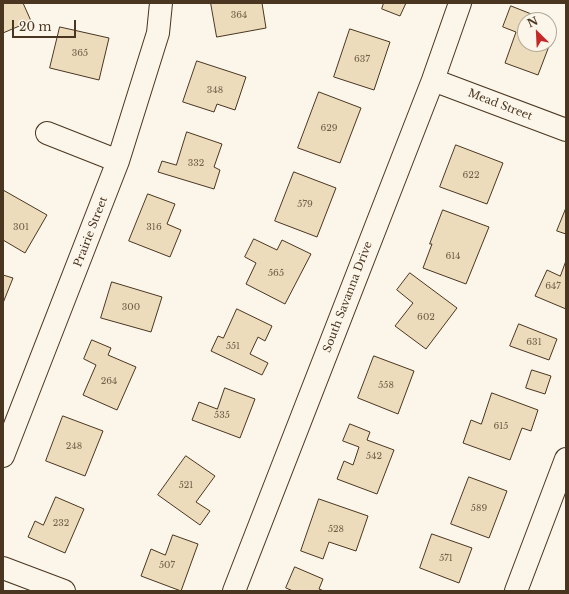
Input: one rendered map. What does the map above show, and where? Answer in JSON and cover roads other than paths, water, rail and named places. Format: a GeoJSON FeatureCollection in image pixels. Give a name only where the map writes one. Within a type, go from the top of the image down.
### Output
{"type":"FeatureCollection","features":[{"type":"Feature","properties":{"kind":"street","name":"Prairie Street"},"geometry":{"type":"LineString","coordinates":[[3,456],[118,161],[158,33],[161,3]]}},
{"type":"Feature","properties":{"kind":"street","name":"South Savanna Drive"},"geometry":{"type":"LineString","coordinates":[[234,591],[433,80],[460,3]]}},
{"type":"Feature","properties":{"kind":"street","name":"Mead Street"},"geometry":{"type":"LineString","coordinates":[[433,80],[566,130]]}},
{"type":"Feature","properties":{"kind":"street"},"geometry":{"type":"LineString","coordinates":[[47,133],[118,161]]}},
{"type":"Feature","properties":{"kind":"street"},"geometry":{"type":"LineString","coordinates":[[516,591],[566,459]]}},
{"type":"Feature","properties":{"kind":"street"},"geometry":{"type":"LineString","coordinates":[[3,568],[64,591]]}}]}
